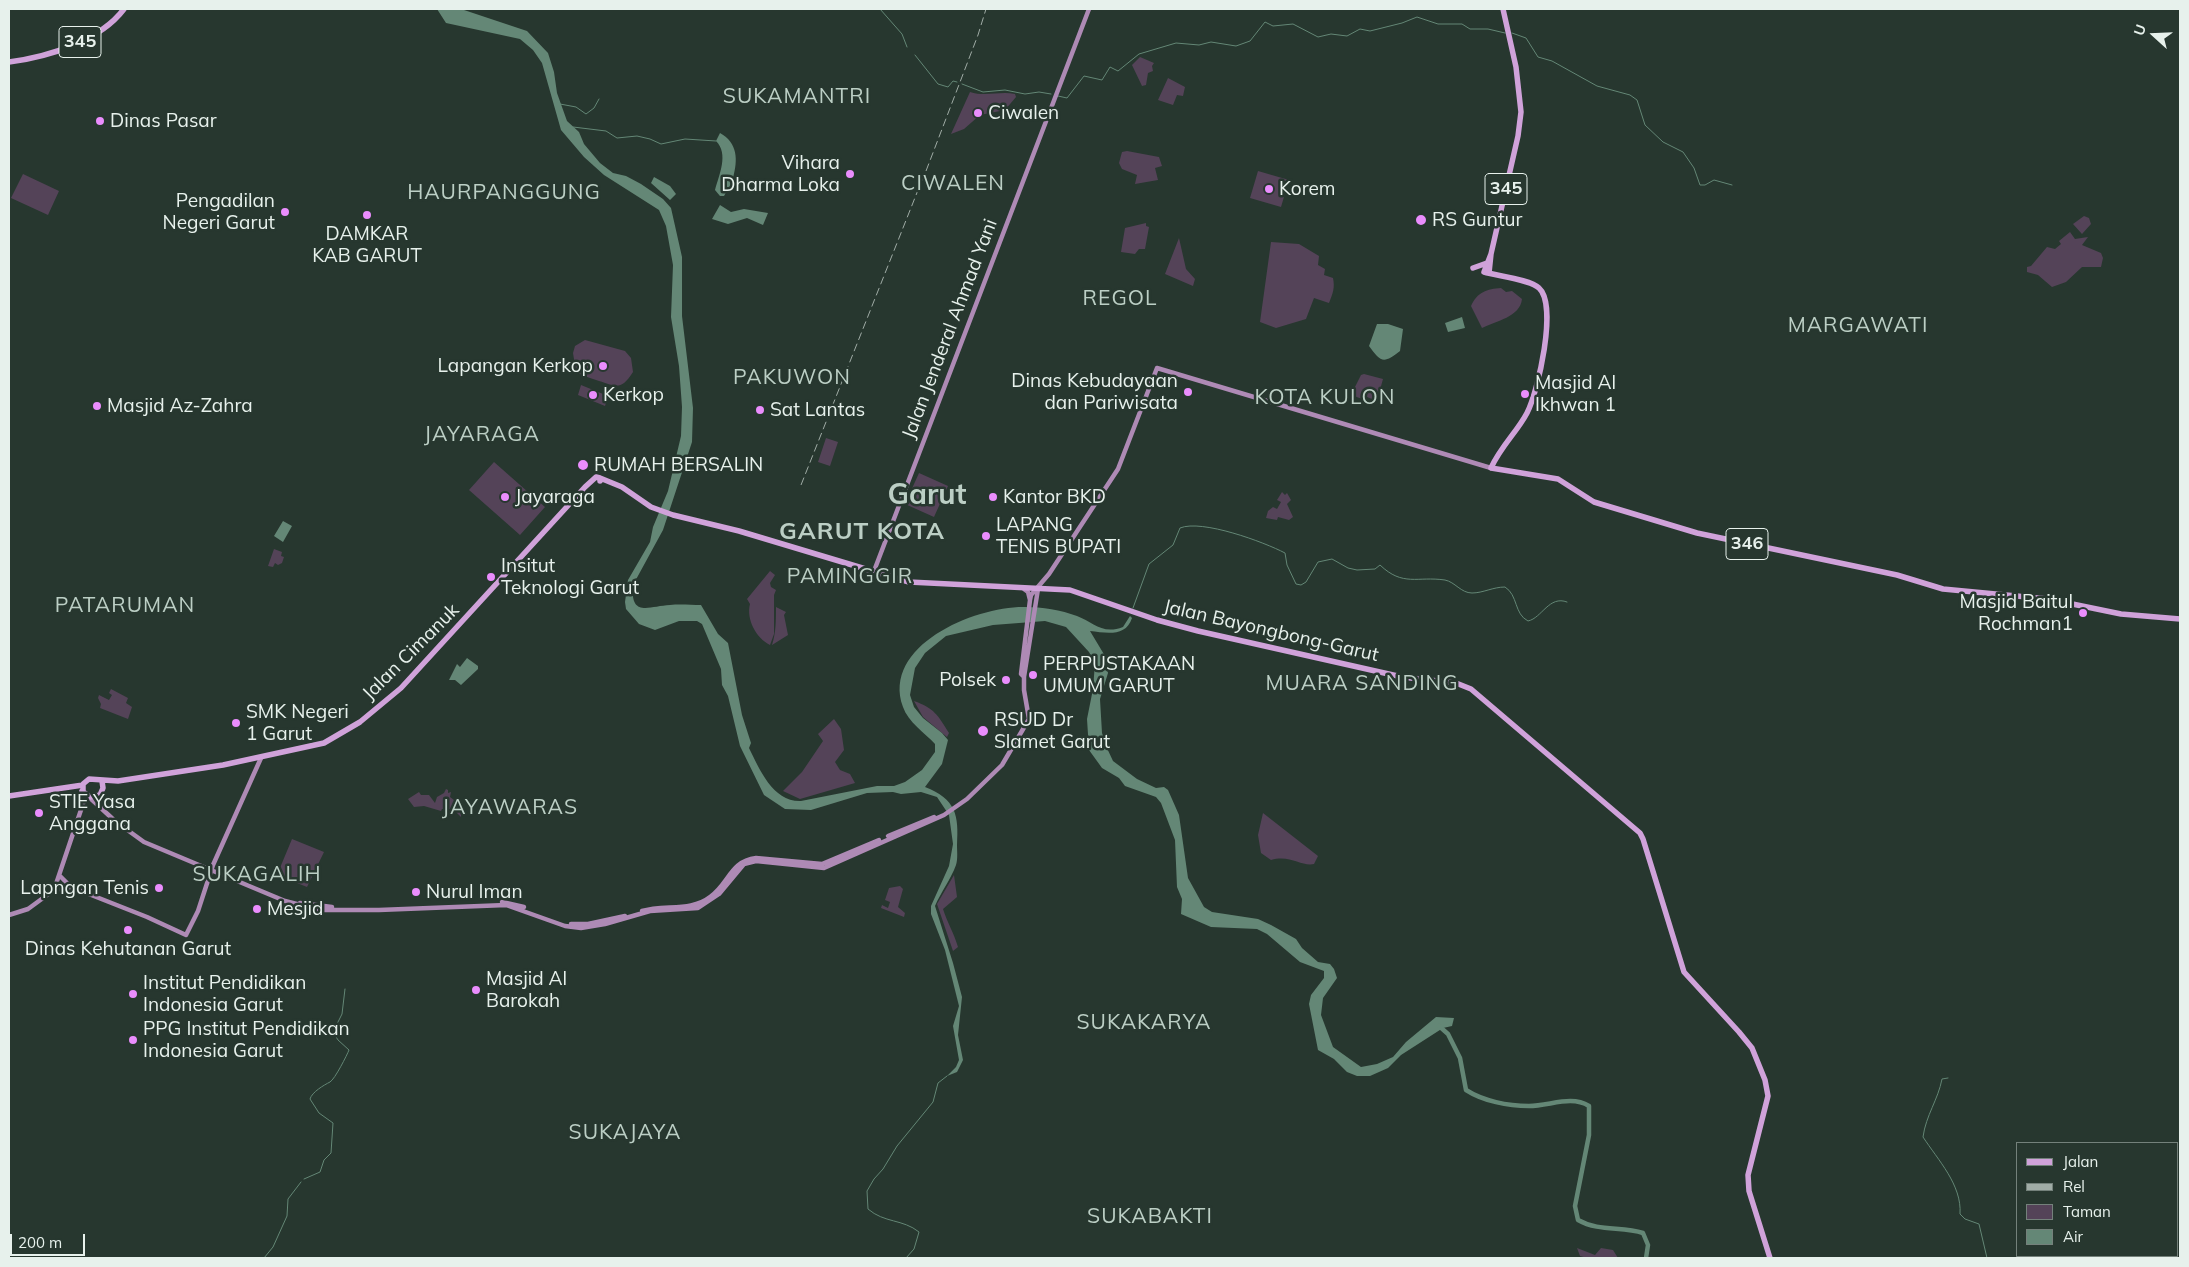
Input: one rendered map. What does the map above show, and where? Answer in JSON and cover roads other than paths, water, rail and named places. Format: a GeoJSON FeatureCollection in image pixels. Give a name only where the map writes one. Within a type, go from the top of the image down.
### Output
{"type":"FeatureCollection","features":[{"type":"Feature","properties":{"kind":"main road","name":"345"},"geometry":{"type":"LineString","coordinates":[[9,62],[88,40],[109,25],[124,9]]}},
{"type":"Feature","properties":{"kind":"main road","name":"Jalan Jenderal Ahmad Yani"},"geometry":{"type":"LineString","coordinates":[[874,571],[1089,9]]}},
{"type":"Feature","properties":{"kind":"main road","name":"345"},"geometry":{"type":"LineString","coordinates":[[1491,468],[1500,449],[1528,412],[1546,345],[1546,302],[1542,291],[1533,284],[1486,272],[1520,123],[1521,104],[1503,9]]}},
{"type":"Feature","properties":{"kind":"main road","name":"345"},"geometry":{"type":"LineString","coordinates":[[1489,263],[1497,276]]}},
{"type":"Feature","properties":{"kind":"main road"},"geometry":{"type":"LineString","coordinates":[[1473,268],[1489,263]]}},
{"type":"Feature","properties":{"kind":"main road"},"geometry":{"type":"LineString","coordinates":[[70,788],[88,796],[99,804],[136,837],[285,902],[309,909],[379,910],[494,904],[522,909],[565,926],[588,925],[650,912],[698,908],[719,894],[735,872],[747,862],[756,861],[827,867],[947,812],[1002,765],[1029,716],[1024,690],[1024,677],[1032,607],[1038,589],[1118,469],[1157,368],[1491,468]]}},
{"type":"Feature","properties":{"kind":"main road","name":"346"},"geometry":{"type":"LineString","coordinates":[[1491,468],[1558,479],[1598,503],[1697,533],[1898,575],[1948,590],[2006,594],[2054,600],[2151,618],[2180,619]]}},
{"type":"Feature","properties":{"kind":"main road","name":"Jalan Cimanuk"},"geometry":{"type":"LineString","coordinates":[[103,785],[129,779],[261,758],[329,741],[380,707],[430,658],[584,489],[598,480],[615,484],[657,510],[739,531],[915,583],[1038,589]]}},
{"type":"Feature","properties":{"kind":"main road"},"geometry":{"type":"LineString","coordinates":[[1024,589],[1028,592],[1032,607]]}},
{"type":"Feature","properties":{"kind":"main road"},"geometry":{"type":"LineString","coordinates":[[1030,600],[1031,595],[1038,589]]}},
{"type":"Feature","properties":{"kind":"main road","name":"Jalan Bayongbong-Garut"},"geometry":{"type":"LineString","coordinates":[[1038,589],[1070,590],[1140,614],[1233,639],[1402,677],[1456,683],[1471,689],[1640,833],[1645,843],[1684,972],[1740,1032],[1752,1048],[1765,1080],[1768,1096],[1748,1175],[1748,1188],[1770,1258]]}},
{"type":"Feature","properties":{"kind":"main road"},"geometry":{"type":"LineString","coordinates":[[60,876],[71,887],[147,917],[186,935],[198,911],[212,869],[261,758]]}},
{"type":"Feature","properties":{"kind":"main road"},"geometry":{"type":"LineString","coordinates":[[9,796],[70,788],[83,785],[89,779],[96,779],[103,785],[99,804]]}},
{"type":"Feature","properties":{"kind":"main road"},"geometry":{"type":"LineString","coordinates":[[54,890],[88,796],[83,785]]}},
{"type":"Feature","properties":{"kind":"main road"},"geometry":{"type":"LineString","coordinates":[[88,796],[100,795]]}},
{"type":"Feature","properties":{"kind":"main road"},"geometry":{"type":"LineString","coordinates":[[9,915],[28,909],[54,890],[71,887]]}},
{"type":"Feature","properties":{"kind":"water"},"geometry":{"type":"Polygon","coordinates":[[[437,9],[461,9],[527,31],[548,53],[554,72],[557,93],[567,121],[579,132],[584,144],[600,163],[613,173],[626,176],[641,184],[663,199],[671,208],[682,257],[682,316],[693,408],[692,442],[663,530],[633,585],[633,595],[635,602],[642,608],[701,605],[718,634],[728,643],[742,715],[751,743],[749,748],[763,775],[775,790],[791,800],[801,801],[877,786],[894,786],[905,782],[922,770],[935,752],[935,744],[905,712],[900,685],[906,665],[919,648],[937,633],[959,622],[982,613],[1005,608],[1031,607],[1065,612],[1109,630],[1123,627],[1130,616],[1132,618],[1129,624],[1121,631],[1109,633],[1090,631],[1105,656],[1108,673],[1100,699],[1102,733],[1113,761],[1137,779],[1156,788],[1164,787],[1168,790],[1179,815],[1188,878],[1204,907],[1212,912],[1258,919],[1296,939],[1302,948],[1318,962],[1330,964],[1337,978],[1323,998],[1321,1015],[1333,1047],[1361,1067],[1377,1064],[1393,1057],[1406,1042],[1436,1017],[1454,1018],[1452,1026],[1443,1028],[1401,1055],[1388,1068],[1370,1076],[1357,1076],[1347,1072],[1334,1059],[1318,1050],[1309,1004],[1311,995],[1324,978],[1324,971],[1300,962],[1267,934],[1257,929],[1211,927],[1181,914],[1182,899],[1177,887],[1175,840],[1161,803],[1156,797],[1125,786],[1119,778],[1102,768],[1089,750],[1087,719],[1093,689],[1095,663],[1089,652],[1066,627],[1045,621],[993,625],[946,636],[925,653],[915,668],[910,695],[914,707],[923,718],[948,740],[942,764],[925,787],[943,797],[949,803],[956,817],[957,825],[956,865],[935,906],[962,997],[958,1035],[963,1060],[957,1072],[947,1076],[956,1067],[959,1060],[953,1026],[959,1006],[945,950],[931,914],[931,906],[949,866],[953,844],[949,815],[937,797],[921,792],[901,794],[893,792],[867,793],[811,810],[785,809],[764,795],[740,746],[728,696],[722,685],[721,669],[702,624],[697,621],[679,621],[655,630],[639,624],[626,609],[628,580],[650,542],[653,527],[668,491],[681,436],[682,407],[679,366],[671,317],[673,265],[666,226],[659,210],[604,175],[584,157],[561,130],[542,63],[533,50],[520,39],[446,23],[437,9]]]}},
{"type":"Feature","properties":{"kind":"water"},"geometry":{"type":"Polygon","coordinates":[[[720,133],[730,142],[735,152],[736,165],[733,178],[741,180],[737,191],[728,189],[724,196],[720,196],[715,190],[722,165],[722,152],[716,141],[720,133]]]}},
{"type":"Feature","properties":{"kind":"water"},"geometry":{"type":"Polygon","coordinates":[[[654,177],[670,186],[676,194],[670,200],[651,183],[654,177]]]}},
{"type":"Feature","properties":{"kind":"water"},"geometry":{"type":"Polygon","coordinates":[[[720,205],[731,212],[744,209],[768,213],[763,225],[747,218],[728,224],[712,219],[720,205]]]}},
{"type":"Feature","properties":{"kind":"water"},"geometry":{"type":"Polygon","coordinates":[[[1462,317],[1465,328],[1448,332],[1445,323],[1462,317]]]}},
{"type":"Feature","properties":{"kind":"water"},"geometry":{"type":"Polygon","coordinates":[[[1377,324],[1388,324],[1403,329],[1400,351],[1386,360],[1379,358],[1369,346],[1377,324]]]}},
{"type":"Feature","properties":{"kind":"water"},"geometry":{"type":"Polygon","coordinates":[[[283,521],[292,526],[283,542],[274,536],[283,521]]]}},
{"type":"Feature","properties":{"kind":"water"},"geometry":{"type":"Polygon","coordinates":[[[467,658],[478,666],[478,669],[461,685],[455,680],[449,680],[457,664],[460,667],[467,658]]]}},
{"type":"Feature","properties":{"kind":"waterway"},"geometry":{"type":"LineString","coordinates":[[880,9],[902,34],[907,47]]}},
{"type":"Feature","properties":{"kind":"waterway"},"geometry":{"type":"LineString","coordinates":[[1058,96],[1067,98],[1084,76],[1102,80],[1110,67],[1118,71],[1139,54],[1176,43],[1199,45],[1211,42],[1236,46],[1250,41],[1265,22],[1273,26],[1293,24],[1318,37],[1331,34],[1347,36],[1360,29],[1370,31],[1417,17],[1438,24],[1462,24],[1470,29],[1488,29],[1505,33]]}},
{"type":"Feature","properties":{"kind":"waterway"},"geometry":{"type":"LineString","coordinates":[[1512,33],[1526,38],[1538,57],[1552,61],[1597,86],[1630,95],[1637,100],[1645,125],[1663,142],[1683,152],[1694,168],[1700,185],[1705,185],[1714,180],[1732,185]]}},
{"type":"Feature","properties":{"kind":"waterway"},"geometry":{"type":"LineString","coordinates":[[915,55],[938,84],[948,87],[953,81],[957,82]]}},
{"type":"Feature","properties":{"kind":"waterway"},"geometry":{"type":"LineString","coordinates":[[962,84],[983,92],[1005,90],[1025,94],[1039,92],[1051,94]]}},
{"type":"Feature","properties":{"kind":"waterway"},"geometry":{"type":"LineString","coordinates":[[560,104],[576,107],[586,114],[594,108],[599,99]]}},
{"type":"Feature","properties":{"kind":"waterway"},"geometry":{"type":"LineString","coordinates":[[573,127],[606,131],[617,138],[637,136],[661,144],[685,139],[716,141]]}},
{"type":"Feature","properties":{"kind":"waterway"},"geometry":{"type":"LineString","coordinates":[[1133,608],[1149,564],[1173,545],[1180,528],[1190,526],[1233,533],[1285,553],[1287,565],[1296,584],[1301,585],[1306,582],[1318,562],[1332,559],[1348,568],[1357,570],[1375,569],[1380,565],[1388,572],[1403,578],[1445,580],[1468,593],[1505,587],[1512,595],[1520,614],[1528,621],[1537,616],[1550,604],[1561,601],[1567,602]]}},
{"type":"Feature","properties":{"kind":"waterway"},"geometry":{"type":"LineString","coordinates":[[304,1179],[320,1172],[324,1160],[331,1153],[333,1123],[319,1113],[310,1099],[316,1091],[332,1080],[349,1050],[338,1040],[333,1032],[342,1014],[345,989]]}},
{"type":"Feature","properties":{"kind":"waterway"},"geometry":{"type":"LineString","coordinates":[[1439,1026],[1448,1034],[1460,1058],[1466,1090],[1473,1094],[1488,1100],[1513,1105],[1537,1106],[1575,1101],[1589,1106],[1589,1135],[1575,1206],[1578,1220],[1602,1228],[1643,1233],[1648,1245],[1646,1258]]}},
{"type":"Feature","properties":{"kind":"waterway"},"geometry":{"type":"LineString","coordinates":[[906,1258],[914,1249],[919,1232],[907,1225],[880,1217],[868,1209],[867,1191],[897,1146],[933,1102],[938,1083],[947,1076]]}},
{"type":"Feature","properties":{"kind":"waterway"},"geometry":{"type":"LineString","coordinates":[[1948,1078],[1942,1079],[1923,1137],[1953,1183],[1960,1203],[1960,1214],[1965,1219],[1979,1224],[1987,1258]]}},
{"type":"Feature","properties":{"kind":"waterway"},"geometry":{"type":"LineString","coordinates":[[264,1258],[273,1247],[287,1216],[288,1199],[301,1182]]}},
{"type":"Feature","properties":{"kind":"railway"},"geometry":{"type":"LineString","coordinates":[[926,171],[978,35],[986,9]]}},
{"type":"Feature","properties":{"kind":"railway"},"geometry":{"type":"LineString","coordinates":[[801,485],[924,175]]}},
{"type":"Feature","properties":{"kind":"place","name":"Ciwalen"},"geometry":{"type":"Point","coordinates":[978,113]}},
{"type":"Feature","properties":{"kind":"place","name":"Dinas Pasar"},"geometry":{"type":"Point","coordinates":[100,121]}},
{"type":"Feature","properties":{"kind":"place","name":"Vihara Dharma Loka"},"geometry":{"type":"Point","coordinates":[850,174]}},
{"type":"Feature","properties":{"kind":"place","name":"Korem"},"geometry":{"type":"Point","coordinates":[1269,189]}},
{"type":"Feature","properties":{"kind":"place","name":"Pengadilan Negeri Garut"},"geometry":{"type":"Point","coordinates":[285,212]}},
{"type":"Feature","properties":{"kind":"place","name":"DAMKAR KAB GARUT"},"geometry":{"type":"Point","coordinates":[367,215]}},
{"type":"Feature","properties":{"kind":"place","name":"RS Guntur"},"geometry":{"type":"Point","coordinates":[1421,220]}},
{"type":"Feature","properties":{"kind":"place","name":"Lapangan Kerkop"},"geometry":{"type":"Point","coordinates":[603,366]}},
{"type":"Feature","properties":{"kind":"place","name":"Dinas Kebudayaan dan Pariwisata"},"geometry":{"type":"Point","coordinates":[1188,392]}},
{"type":"Feature","properties":{"kind":"place","name":"Masjid Al Ikhwan 1"},"geometry":{"type":"Point","coordinates":[1525,394]}},
{"type":"Feature","properties":{"kind":"place","name":"Kerkop"},"geometry":{"type":"Point","coordinates":[593,395]}},
{"type":"Feature","properties":{"kind":"place","name":"Masjid Az-Zahra"},"geometry":{"type":"Point","coordinates":[97,406]}},
{"type":"Feature","properties":{"kind":"place","name":"Sat Lantas"},"geometry":{"type":"Point","coordinates":[760,410]}},
{"type":"Feature","properties":{"kind":"place","name":"RUMAH BERSALIN"},"geometry":{"type":"Point","coordinates":[583,465]}},
{"type":"Feature","properties":{"kind":"place","name":"Jayaraga"},"geometry":{"type":"Point","coordinates":[505,497]}},
{"type":"Feature","properties":{"kind":"place","name":"Kantor BKD"},"geometry":{"type":"Point","coordinates":[993,497]}},
{"type":"Feature","properties":{"kind":"place","name":"LAPANG TENIS BUPATI"},"geometry":{"type":"Point","coordinates":[986,536]}},
{"type":"Feature","properties":{"kind":"place","name":"Insitut Teknologi Garut"},"geometry":{"type":"Point","coordinates":[491,577]}},
{"type":"Feature","properties":{"kind":"place","name":"Masjid Baitul Rochman1"},"geometry":{"type":"Point","coordinates":[2083,613]}},
{"type":"Feature","properties":{"kind":"place","name":"PERPUSTAKAAN UMUM GARUT"},"geometry":{"type":"Point","coordinates":[1033,675]}},
{"type":"Feature","properties":{"kind":"place","name":"Polsek"},"geometry":{"type":"Point","coordinates":[1006,680]}},
{"type":"Feature","properties":{"kind":"place","name":"SMK Negeri 1 Garut"},"geometry":{"type":"Point","coordinates":[236,723]}},
{"type":"Feature","properties":{"kind":"place","name":"RSUD Dr Slamet Garut"},"geometry":{"type":"Point","coordinates":[983,731]}},
{"type":"Feature","properties":{"kind":"place","name":"STIE Yasa Anggana"},"geometry":{"type":"Point","coordinates":[39,813]}},
{"type":"Feature","properties":{"kind":"place","name":"Lapngan Tenis"},"geometry":{"type":"Point","coordinates":[159,888]}},
{"type":"Feature","properties":{"kind":"place","name":"Nurul Iman"},"geometry":{"type":"Point","coordinates":[416,892]}},
{"type":"Feature","properties":{"kind":"place","name":"Mesjid"},"geometry":{"type":"Point","coordinates":[257,909]}},
{"type":"Feature","properties":{"kind":"place","name":"Dinas Kehutanan Garut"},"geometry":{"type":"Point","coordinates":[128,930]}},
{"type":"Feature","properties":{"kind":"place","name":"Masjid Al Barokah"},"geometry":{"type":"Point","coordinates":[476,990]}},
{"type":"Feature","properties":{"kind":"place","name":"Institut Pendidikan Indonesia Garut"},"geometry":{"type":"Point","coordinates":[133,994]}},
{"type":"Feature","properties":{"kind":"place","name":"PPG Institut Pendidikan Indonesia Garut"},"geometry":{"type":"Point","coordinates":[133,1040]}},
{"type":"Feature","properties":{"kind":"district","name":"SUKAMANTRI"},"geometry":{"type":"Point","coordinates":[797,97]}},
{"type":"Feature","properties":{"kind":"district","name":"CIWALEN"},"geometry":{"type":"Point","coordinates":[953,184]}},
{"type":"Feature","properties":{"kind":"district","name":"HAURPANGGUNG"},"geometry":{"type":"Point","coordinates":[504,193]}},
{"type":"Feature","properties":{"kind":"district","name":"REGOL"},"geometry":{"type":"Point","coordinates":[1120,299]}},
{"type":"Feature","properties":{"kind":"district","name":"MARGAWATI"},"geometry":{"type":"Point","coordinates":[1858,326]}},
{"type":"Feature","properties":{"kind":"district","name":"PAKUWON"},"geometry":{"type":"Point","coordinates":[792,378]}},
{"type":"Feature","properties":{"kind":"district","name":"KOTA KULON"},"geometry":{"type":"Point","coordinates":[1325,398]}},
{"type":"Feature","properties":{"kind":"district","name":"JAYARAGA"},"geometry":{"type":"Point","coordinates":[482,435]}},
{"type":"Feature","properties":{"kind":"district","name":"Garut"},"geometry":{"type":"Point","coordinates":[927,495]}},
{"type":"Feature","properties":{"kind":"district","name":"GARUT KOTA"},"geometry":{"type":"Point","coordinates":[862,532]}},
{"type":"Feature","properties":{"kind":"district","name":"PAMINGGIR"},"geometry":{"type":"Point","coordinates":[850,577]}},
{"type":"Feature","properties":{"kind":"district","name":"PATARUMAN"},"geometry":{"type":"Point","coordinates":[125,606]}},
{"type":"Feature","properties":{"kind":"district","name":"MUARA SANDING"},"geometry":{"type":"Point","coordinates":[1362,684]}},
{"type":"Feature","properties":{"kind":"district","name":"JAYAWARAS"},"geometry":{"type":"Point","coordinates":[510,808]}},
{"type":"Feature","properties":{"kind":"district","name":"SUKAGALIH"},"geometry":{"type":"Point","coordinates":[257,875]}},
{"type":"Feature","properties":{"kind":"district","name":"SUKAKARYA"},"geometry":{"type":"Point","coordinates":[1144,1023]}},
{"type":"Feature","properties":{"kind":"district","name":"SUKAJAYA"},"geometry":{"type":"Point","coordinates":[625,1133]}},
{"type":"Feature","properties":{"kind":"district","name":"SUKABAKTI"},"geometry":{"type":"Point","coordinates":[1150,1217]}}]}
